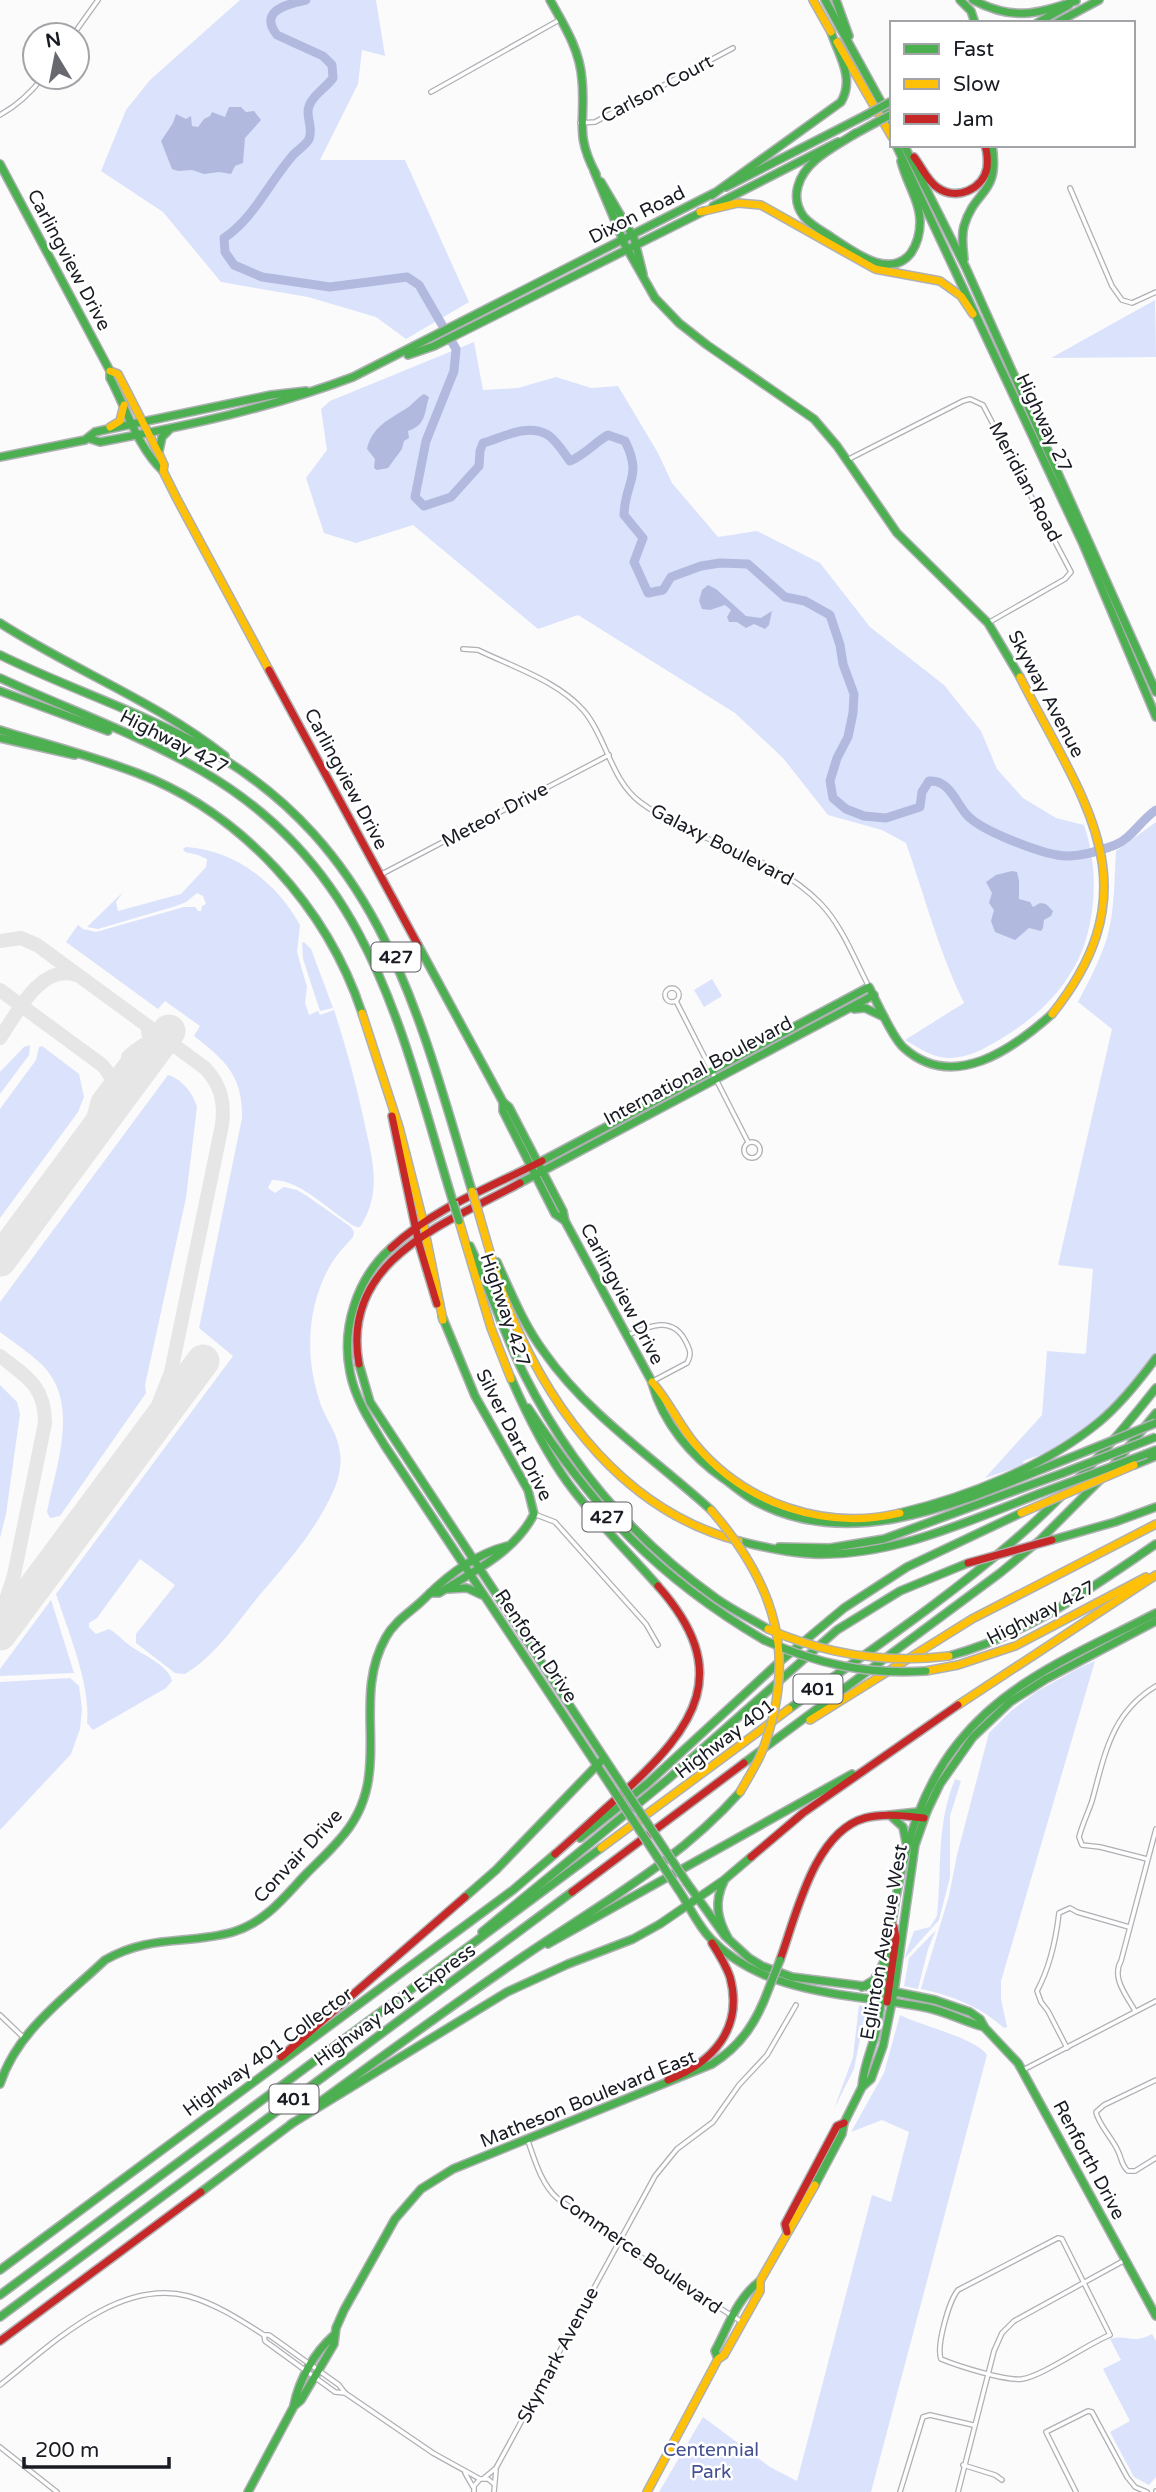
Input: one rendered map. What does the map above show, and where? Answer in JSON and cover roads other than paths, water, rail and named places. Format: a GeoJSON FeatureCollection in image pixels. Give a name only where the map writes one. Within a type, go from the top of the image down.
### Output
{"type":"FeatureCollection","features":[{"type":"Feature","properties":{"kind":"main road"},"geometry":{"type":"LineString","coordinates":[[550,0],[572,41],[580,64],[583,150],[594,171]]}},
{"type":"Feature","properties":{"kind":"main road"},"geometry":{"type":"LineString","coordinates":[[813,0],[890,134]]}},
{"type":"Feature","properties":{"kind":"main road"},"geometry":{"type":"LineString","coordinates":[[825,0],[890,118]]}},
{"type":"Feature","properties":{"kind":"main road"},"geometry":{"type":"LineString","coordinates":[[836,0],[853,51]]}},
{"type":"Feature","properties":{"kind":"main road"},"geometry":{"type":"LineString","coordinates":[[960,0],[971,11],[974,21]]}},
{"type":"Feature","properties":{"kind":"main road"},"geometry":{"type":"LineString","coordinates":[[973,0],[997,13],[1019,16],[1077,1]]}},
{"type":"Feature","properties":{"kind":"main road"},"geometry":{"type":"LineString","coordinates":[[1060,21],[1099,0]]}},
{"type":"Feature","properties":{"kind":"main road"},"geometry":{"type":"LineString","coordinates":[[1046,20],[1077,1]]}},
{"type":"Feature","properties":{"kind":"main road"},"geometry":{"type":"LineString","coordinates":[[712,195],[841,102],[848,79],[831,32]]}},
{"type":"Feature","properties":{"kind":"main road","name":"Dixon Road"},"geometry":{"type":"LineString","coordinates":[[398,358],[431,337],[890,102]]}},
{"type":"Feature","properties":{"kind":"main road","name":"Dixon Road"},"geometry":{"type":"LineString","coordinates":[[0,457],[88,439],[100,442],[172,428],[268,406],[348,380],[465,331],[890,115]]}},
{"type":"Feature","properties":{"kind":"main road"},"geometry":{"type":"LineString","coordinates":[[856,133],[809,165],[797,187],[798,207],[810,223],[864,258],[886,265],[904,260],[910,254],[918,239],[920,225],[918,207],[902,168],[902,147]]}},
{"type":"Feature","properties":{"kind":"main road"},"geometry":{"type":"LineString","coordinates":[[902,147],[916,160],[934,185],[951,194],[975,188],[980,184],[987,172],[985,147]]}},
{"type":"Feature","properties":{"kind":"main road","name":"Highway 27"},"geometry":{"type":"LineString","coordinates":[[902,147],[966,268],[1156,692]]}},
{"type":"Feature","properties":{"kind":"main road","name":"Highway 27"},"geometry":{"type":"LineString","coordinates":[[902,147],[1083,544],[1156,717]]}},
{"type":"Feature","properties":{"kind":"main road"},"geometry":{"type":"LineString","coordinates":[[966,268],[962,231],[967,214],[993,176],[995,166],[992,147]]}},
{"type":"Feature","properties":{"kind":"main road","name":"Carlingview Drive"},"geometry":{"type":"LineString","coordinates":[[0,164],[110,371],[110,378],[124,404],[139,423]]}},
{"type":"Feature","properties":{"kind":"main road","name":"Skyway Avenue"},"geometry":{"type":"LineString","coordinates":[[594,171],[632,235],[643,277]]}},
{"type":"Feature","properties":{"kind":"main road","name":"Skyway Avenue"},"geometry":{"type":"LineString","coordinates":[[594,171],[628,249],[656,299],[684,326],[814,420],[896,531],[988,623],[1060,752],[1098,832],[1104,859],[1104,908],[1091,955],[1077,984],[1062,1004],[1030,1033],[977,1064],[938,1067],[908,1054],[869,987]]}},
{"type":"Feature","properties":{"kind":"main road"},"geometry":{"type":"LineString","coordinates":[[700,212],[742,202],[761,205],[875,269],[932,279],[947,285],[961,296],[981,324]]}},
{"type":"Feature","properties":{"kind":"main road","name":"Carlingview Drive"},"geometry":{"type":"LineString","coordinates":[[110,371],[118,374],[158,468],[163,471],[503,1102],[503,1111],[537,1169],[555,1214],[565,1222],[652,1382]]}},
{"type":"Feature","properties":{"kind":"main road","name":"Dixon Road"},"geometry":{"type":"LineString","coordinates":[[88,439],[95,432],[104,430],[271,395],[319,389]]}},
{"type":"Feature","properties":{"kind":"main road"},"geometry":{"type":"LineString","coordinates":[[104,430],[120,421],[124,404]]}},
{"type":"Feature","properties":{"kind":"main road"},"geometry":{"type":"LineString","coordinates":[[159,454],[160,440],[172,428]]}},
{"type":"Feature","properties":{"kind":"main road","name":"Carlingview Drive"},"geometry":{"type":"LineString","coordinates":[[144,433],[159,454],[164,466],[163,471]]}},
{"type":"Feature","properties":{"kind":"main road"},"geometry":{"type":"LineString","coordinates":[[0,623],[31,643],[196,733],[242,770]]}},
{"type":"Feature","properties":{"kind":"main road","name":"Highway 427"},"geometry":{"type":"LineString","coordinates":[[0,655],[169,730],[242,770],[284,803],[326,847],[355,884],[397,958],[415,1007],[505,1297],[527,1348],[558,1402],[594,1449],[621,1478],[669,1513],[722,1537],[765,1547],[803,1554],[844,1553],[885,1547],[933,1534],[1156,1450]]}},
{"type":"Feature","properties":{"kind":"main road","name":"Highway 427"},"geometry":{"type":"LineString","coordinates":[[0,678],[200,769],[251,804],[302,851],[338,897],[364,940],[385,988],[491,1328],[511,1378],[564,1464],[584,1490],[625,1536],[686,1591],[737,1625],[806,1658],[850,1670],[881,1673],[926,1671],[968,1664],[1010,1650],[1156,1574]]}},
{"type":"Feature","properties":{"kind":"main road"},"geometry":{"type":"LineString","coordinates":[[0,691],[160,750]]}},
{"type":"Feature","properties":{"kind":"main road","name":"Silver Dart Drive"},"geometry":{"type":"LineString","coordinates":[[0,730],[138,773],[191,799],[238,832],[290,882],[329,939],[359,1005],[390,1104],[443,1320],[475,1396],[528,1490],[534,1514]]}},
{"type":"Feature","properties":{"kind":"main road","name":"Silver Dart Drive"},"geometry":{"type":"LineString","coordinates":[[0,738],[91,758]]}},
{"type":"Feature","properties":{"kind":"main road","name":"International Boulevard"},"geometry":{"type":"LineString","coordinates":[[537,1169],[869,987]]}},
{"type":"Feature","properties":{"kind":"main road","name":"International Boulevard"},"geometry":{"type":"LineString","coordinates":[[537,1169],[715,1080],[874,995]]}},
{"type":"Feature","properties":{"kind":"main road"},"geometry":{"type":"LineString","coordinates":[[848,1010],[873,1010],[889,1023]]}},
{"type":"Feature","properties":{"kind":"main road","name":"Renforth Drive"},"geometry":{"type":"LineString","coordinates":[[537,1169],[419,1225],[387,1251],[366,1278],[349,1324],[349,1366],[362,1407],[466,1571],[709,1937],[734,1960],[763,1976],[942,2011],[984,2027]]}},
{"type":"Feature","properties":{"kind":"main road","name":"Renforth Drive"},"geometry":{"type":"LineString","coordinates":[[537,1169],[421,1236],[392,1257],[371,1285],[357,1325],[357,1364],[363,1385],[380,1419],[711,1920],[753,1959],[777,1973],[889,1991],[960,2008],[980,2019],[984,2027],[1006,2046],[1023,2070],[1156,2316]]}},
{"type":"Feature","properties":{"kind":"main road"},"geometry":{"type":"LineString","coordinates":[[460,1224],[482,1271],[511,1347],[538,1402],[597,1489],[620,1515],[682,1572],[719,1600],[768,1629],[799,1643],[848,1657],[899,1661],[949,1656],[990,1646],[1032,1626],[1156,1544]]}},
{"type":"Feature","properties":{"kind":"main road"},"geometry":{"type":"LineString","coordinates":[[484,1229],[524,1320],[552,1363],[583,1397],[711,1510],[738,1540],[759,1575],[773,1612],[779,1652],[778,1693],[770,1732],[760,1757],[740,1792],[720,1815],[655,1870],[502,1971]]}},
{"type":"Feature","properties":{"kind":"main road"},"geometry":{"type":"LineString","coordinates":[[652,1382],[697,1447],[713,1464],[739,1484],[793,1511],[856,1520],[898,1515],[928,1507],[1047,1458],[1104,1419],[1156,1358]]}},
{"type":"Feature","properties":{"kind":"main road"},"geometry":{"type":"LineString","coordinates":[[511,1378],[534,1431],[578,1496],[684,1618],[695,1643],[699,1665],[694,1706],[674,1743],[553,1858]]}},
{"type":"Feature","properties":{"kind":"main road"},"geometry":{"type":"LineString","coordinates":[[652,1382],[654,1393],[681,1439],[720,1478],[764,1505],[796,1517],[821,1522],[873,1524],[910,1518],[1156,1423]]}},
{"type":"Feature","properties":{"kind":"main road","name":"Highway 401"},"geometry":{"type":"LineString","coordinates":[[452,1959],[988,1562],[1067,1492],[1116,1439],[1156,1388]]}},
{"type":"Feature","properties":{"kind":"main road","name":"Highway 401"},"geometry":{"type":"LineString","coordinates":[[774,1741],[1040,1541],[1094,1487],[1156,1413]]}},
{"type":"Feature","properties":{"kind":"main road"},"geometry":{"type":"LineString","coordinates":[[765,1547],[830,1548],[884,1539],[1156,1437]]}},
{"type":"Feature","properties":{"kind":"main road"},"geometry":{"type":"LineString","coordinates":[[553,1858],[633,1794],[844,1608],[888,1577],[919,1559],[1156,1456]]}},
{"type":"Feature","properties":{"kind":"main road"},"geometry":{"type":"LineString","coordinates":[[452,1959],[667,1780],[829,1636],[866,1610],[901,1590],[968,1563],[1115,1522],[1156,1507]]}},
{"type":"Feature","properties":{"kind":"main road","name":"Convair Drive"},"geometry":{"type":"LineString","coordinates":[[0,2084],[6,2065],[23,2037],[97,1966],[121,1950],[145,1942],[225,1934],[259,1920],[333,1846],[356,1818],[370,1782],[372,1683],[382,1645],[394,1626],[435,1587],[477,1565],[499,1547],[508,1546],[522,1535],[534,1514]]}},
{"type":"Feature","properties":{"kind":"main road"},"geometry":{"type":"LineString","coordinates":[[774,1741],[972,1619],[1156,1524]]}},
{"type":"Feature","properties":{"kind":"main road","name":"Convair Drive"},"geometry":{"type":"LineString","coordinates":[[430,1593],[444,1590],[466,1571]]}},
{"type":"Feature","properties":{"kind":"main road"},"geometry":{"type":"LineString","coordinates":[[291,2124],[488,2002],[545,1973],[646,1933],[724,1880],[803,1813],[897,1746],[1156,1574]]}},
{"type":"Feature","properties":{"kind":"main road"},"geometry":{"type":"LineString","coordinates":[[444,1590],[467,1588],[485,1596]]}},
{"type":"Feature","properties":{"kind":"main road","name":"Eglinton Avenue West"},"geometry":{"type":"LineString","coordinates":[[647,2492],[718,2359],[724,2355],[760,2291],[760,2281],[787,2232],[785,2224],[790,2213],[837,2126],[844,2123],[862,2087],[871,2079],[883,2046],[897,1934],[893,1925],[896,1907],[908,1850],[932,1781],[974,1724],[1001,1699],[1038,1675],[1156,1613]]}},
{"type":"Feature","properties":{"kind":"main road","name":"Eglinton Avenue West"},"geometry":{"type":"LineString","coordinates":[[889,1991],[886,1958],[905,1909],[921,1814],[956,1758],[990,1719],[1010,1702],[1046,1679],[1156,1621]]}},
{"type":"Feature","properties":{"kind":"main road","name":"Highway 401 Express"},"geometry":{"type":"LineString","coordinates":[[0,2317],[774,1741]]}},
{"type":"Feature","properties":{"kind":"main road"},"geometry":{"type":"LineString","coordinates":[[502,1971],[808,1800],[897,1746]]}},
{"type":"Feature","properties":{"kind":"main road"},"geometry":{"type":"LineString","coordinates":[[248,2086],[496,1870],[604,1759]]}},
{"type":"Feature","properties":{"kind":"main road","name":"Matheson Boulevard East"},"geometry":{"type":"LineString","coordinates":[[248,2492],[294,2406],[302,2400],[313,2371],[334,2344],[333,2336],[385,2235],[411,2197],[442,2174],[694,2074],[735,2048],[757,2018],[816,1867],[835,1835],[849,1825],[880,1815],[895,1818],[921,1814]]}},
{"type":"Feature","properties":{"kind":"main road"},"geometry":{"type":"LineString","coordinates":[[889,1815],[903,1826],[908,1850]]}},
{"type":"Feature","properties":{"kind":"main road","name":"Highway 401 Collector"},"geometry":{"type":"LineString","coordinates":[[0,2270],[553,1858]]}},
{"type":"Feature","properties":{"kind":"main road"},"geometry":{"type":"LineString","coordinates":[[724,1880],[716,1898],[716,1908],[717,1919],[728,1938]]}},
{"type":"Feature","properties":{"kind":"main road"},"geometry":{"type":"LineString","coordinates":[[642,2093],[699,2065],[720,2043],[728,2027],[734,2001],[732,1989],[726,1967],[709,1937]]}},
{"type":"Feature","properties":{"kind":"main road"},"geometry":{"type":"LineString","coordinates":[[862,1987],[874,1980],[886,1958]]}},
{"type":"Feature","properties":{"kind":"main road","name":"Highway 401 Express"},"geometry":{"type":"LineString","coordinates":[[0,2295],[452,1959]]}},
{"type":"Feature","properties":{"kind":"main road","name":"401"},"geometry":{"type":"LineString","coordinates":[[0,2341],[436,2016],[502,1971]]}},
{"type":"Feature","properties":{"kind":"main road","name":"Eglinton Avenue West"},"geometry":{"type":"LineString","coordinates":[[718,2359],[715,2350],[751,2286],[760,2281]]}},
{"type":"Feature","properties":{"kind":"street"},"geometry":{"type":"LineString","coordinates":[[83,21],[98,0]]}},
{"type":"Feature","properties":{"kind":"street"},"geometry":{"type":"LineString","coordinates":[[431,92],[561,19]]}},
{"type":"Feature","properties":{"kind":"street","name":"Carlson Court"},"geometry":{"type":"LineString","coordinates":[[580,123],[595,122],[733,48]]}},
{"type":"Feature","properties":{"kind":"street"},"geometry":{"type":"LineString","coordinates":[[0,115],[19,104],[32,91]]}},
{"type":"Feature","properties":{"kind":"street"},"geometry":{"type":"LineString","coordinates":[[1070,188],[1119,297],[1132,303],[1156,292]]}},
{"type":"Feature","properties":{"kind":"street","name":"Meridian Road"},"geometry":{"type":"LineString","coordinates":[[846,460],[963,401],[970,399],[983,405],[1071,572],[1065,579],[988,623]]}},
{"type":"Feature","properties":{"kind":"street","name":"Galaxy Boulevard"},"geometry":{"type":"LineString","coordinates":[[463,649],[478,650],[563,692],[584,712],[619,775],[639,801],[682,826],[787,875],[809,892],[823,905],[834,921],[869,987]]}},
{"type":"Feature","properties":{"kind":"street","name":"Meteor Drive"},"geometry":{"type":"LineString","coordinates":[[380,875],[609,755]]}},
{"type":"Feature","properties":{"kind":"street"},"geometry":{"type":"LineString","coordinates":[[676,1001],[667,1000],[665,993],[668,989],[674,988],[677,991],[676,1001],[748,1142]]}},
{"type":"Feature","properties":{"kind":"street"},"geometry":{"type":"LineString","coordinates":[[748,1142],[755,1142],[760,1147],[757,1156],[750,1158],[744,1153],[748,1142]]}},
{"type":"Feature","properties":{"kind":"street"},"geometry":{"type":"LineString","coordinates":[[626,1336],[656,1324],[672,1327],[682,1335],[691,1352],[687,1363],[652,1382]]}},
{"type":"Feature","properties":{"kind":"street","name":"Silver Dart Drive"},"geometry":{"type":"LineString","coordinates":[[534,1514],[555,1522],[646,1624],[658,1645]]}},
{"type":"Feature","properties":{"kind":"street"},"geometry":{"type":"LineString","coordinates":[[1147,1859],[1082,1845],[1079,1837],[1114,1729],[1140,1695],[1156,1686]]}},
{"type":"Feature","properties":{"kind":"street"},"geometry":{"type":"LineString","coordinates":[[1135,2011],[1116,1974],[1156,1830]]}},
{"type":"Feature","properties":{"kind":"street"},"geometry":{"type":"LineString","coordinates":[[1067,2048],[1041,2002],[1038,1991],[1058,1928],[1059,1913],[1070,1908],[1129,1927]]}},
{"type":"Feature","properties":{"kind":"street"},"geometry":{"type":"LineString","coordinates":[[1023,2070],[1156,2001]]}},
{"type":"Feature","properties":{"kind":"street","name":"Skymark Avenue"},"geometry":{"type":"LineString","coordinates":[[495,2491],[496,2468],[666,2160],[713,2122],[739,2085],[767,2055],[796,2005]]}},
{"type":"Feature","properties":{"kind":"street"},"geometry":{"type":"LineString","coordinates":[[0,2015],[23,2037]]}},
{"type":"Feature","properties":{"kind":"street"},"geometry":{"type":"LineString","coordinates":[[1156,2080],[1104,2105],[1096,2112],[1118,2151],[1124,2168],[1135,2171],[1156,2158]]}},
{"type":"Feature","properties":{"kind":"street","name":"Commerce Boulevard"},"geometry":{"type":"LineString","coordinates":[[528,2141],[537,2168],[550,2191],[619,2242],[742,2322]]}},
{"type":"Feature","properties":{"kind":"street"},"geometry":{"type":"LineString","coordinates":[[1058,2238],[1062,2239],[1110,2334],[1028,2377],[1009,2378],[989,2373],[941,2359],[939,2354],[952,2299],[958,2290],[1058,2238]]}},
{"type":"Feature","properties":{"kind":"street"},"geometry":{"type":"LineString","coordinates":[[958,2492],[996,2343],[1019,2318],[1125,2260]]}},
{"type":"Feature","properties":{"kind":"street"},"geometry":{"type":"LineString","coordinates":[[0,2385],[102,2310],[134,2297],[165,2294],[184,2295],[220,2308],[264,2335],[269,2335],[335,2392],[345,2393]]}},
{"type":"Feature","properties":{"kind":"street"},"geometry":{"type":"LineString","coordinates":[[264,2335],[265,2341],[339,2385],[345,2393],[464,2471],[494,2484]]}},
{"type":"Feature","properties":{"kind":"street"},"geometry":{"type":"LineString","coordinates":[[1076,2492],[1046,2432],[1088,2411],[1092,2412],[1132,2484],[1147,2492]]}},
{"type":"Feature","properties":{"kind":"street"},"geometry":{"type":"LineString","coordinates":[[900,2492],[923,2417],[930,2415],[973,2426]]}},
{"type":"Feature","properties":{"kind":"street"},"geometry":{"type":"LineString","coordinates":[[0,2447],[57,2492]]}},
{"type":"Feature","properties":{"kind":"street"},"geometry":{"type":"LineString","coordinates":[[963,2465],[995,2475],[1002,2480]]}},
{"type":"Feature","properties":{"kind":"street","name":"Skymark Avenue"},"geometry":{"type":"LineString","coordinates":[[474,2491],[475,2484],[496,2468]]}},
{"type":"Feature","properties":{"kind":"street"},"geometry":{"type":"LineString","coordinates":[[464,2471],[474,2491]]}},
{"type":"Feature","properties":{"kind":"waterway"},"geometry":{"type":"LineString","coordinates":[[306,0],[277,10],[271,20],[272,27],[277,35],[323,56],[332,65],[333,78],[309,107],[311,132],[308,141],[285,165],[244,220],[224,238],[225,252],[234,265],[262,277],[330,287],[407,277],[419,285],[456,349],[454,371],[426,441],[415,497],[424,506],[451,497],[479,466],[483,443],[507,435],[532,430],[548,435],[570,461],[608,435],[625,441],[633,471],[624,515],[643,538],[634,562],[648,593],[663,590],[671,577],[701,566],[720,563],[748,564],[785,597],[805,601],[830,615],[854,694],[848,737],[837,758],[830,781],[833,798],[846,809],[864,816],[886,818],[920,807],[922,792],[929,781],[936,781],[947,788],[967,815],[986,828],[1030,847],[1067,856],[1092,852],[1121,842],[1156,810]]}},
{"type":"Feature","properties":{"kind":"park label","name":"Centennial Park"},"geometry":{"type":"Point","coordinates":[711,2461]}}]}
